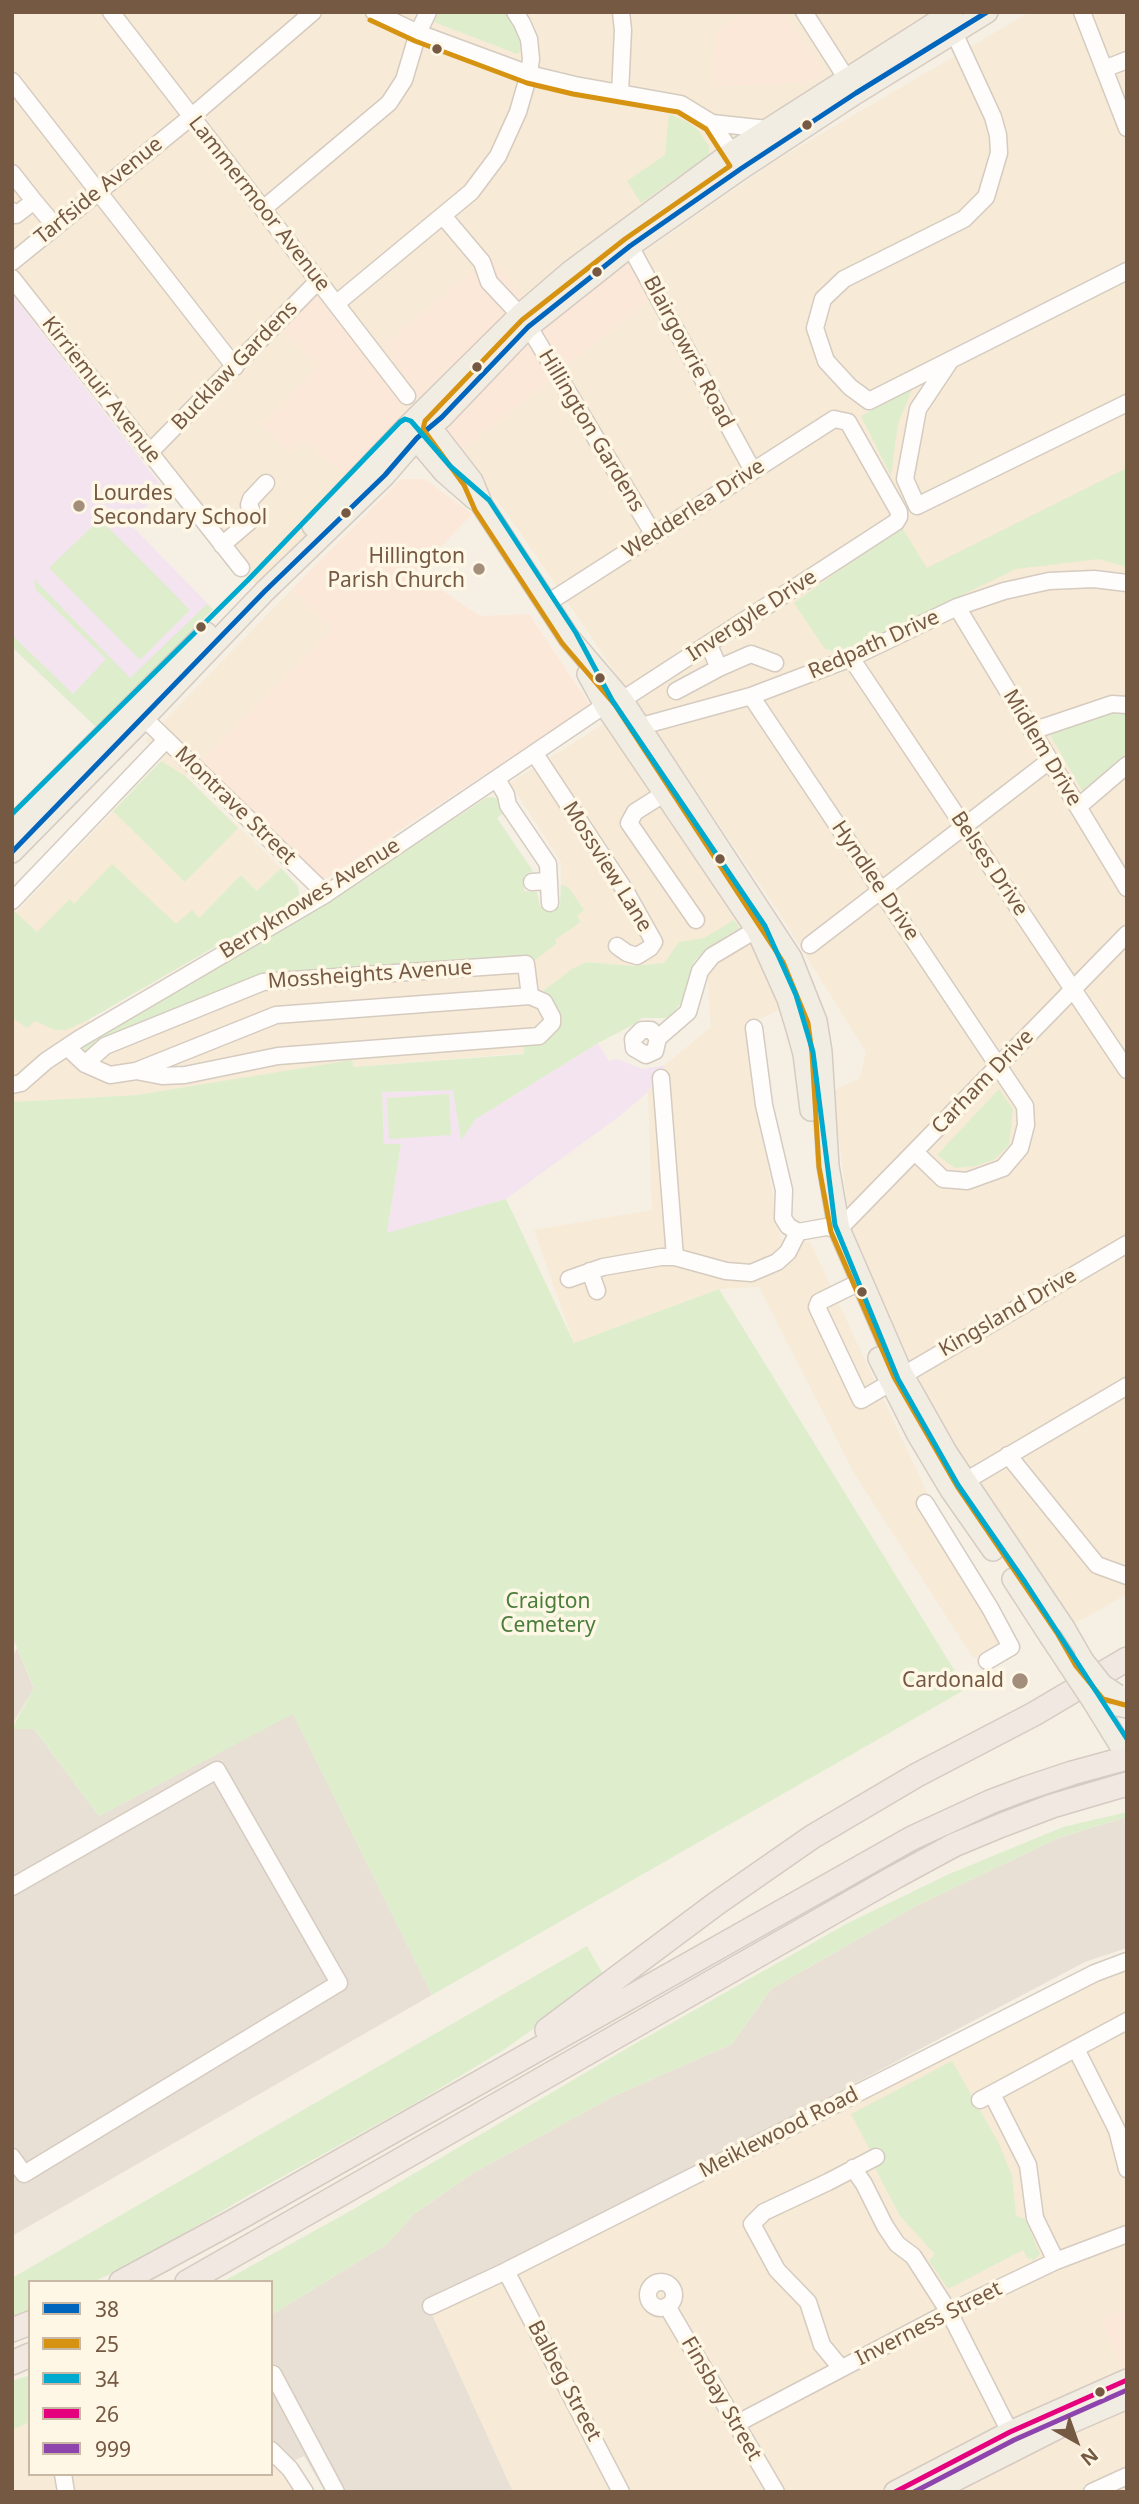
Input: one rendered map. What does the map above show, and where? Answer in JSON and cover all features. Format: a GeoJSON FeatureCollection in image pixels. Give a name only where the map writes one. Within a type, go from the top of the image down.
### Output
{"type":"FeatureCollection","features":[{"type":"Feature","properties":{"kind":"highway"},"geometry":{"type":"LineString","coordinates":[[459,2092],[560,2021],[717,1903],[812,1837],[917,1775],[1034,1714],[1127,1659]]}},
{"type":"Feature","properties":{"kind":"highway"},"geometry":{"type":"LineString","coordinates":[[125,2280],[912,1838],[1027,1788],[1127,1757]]}},
{"type":"Feature","properties":{"kind":"highway"},"geometry":{"type":"LineString","coordinates":[[190,2280],[810,1924],[954,1846],[1052,1806],[1127,1784]]}},
{"type":"Feature","properties":{"kind":"highway"},"geometry":{"type":"LineString","coordinates":[[954,1846],[1127,1800]]}},
{"type":"Feature","properties":{"kind":"main road"},"geometry":{"type":"LineString","coordinates":[[385,475],[524,321],[580,284],[626,239],[737,161],[956,19],[986,12]]}},
{"type":"Feature","properties":{"kind":"main road"},"geometry":{"type":"LineString","coordinates":[[737,161],[767,129],[851,86]]}},
{"type":"Feature","properties":{"kind":"main road"},"geometry":{"type":"LineString","coordinates":[[423,430],[444,472],[482,505]]}},
{"type":"Feature","properties":{"kind":"main road"},"geometry":{"type":"LineString","coordinates":[[423,430],[472,481],[482,505],[546,604],[763,926]]}},
{"type":"Feature","properties":{"kind":"main road"},"geometry":{"type":"LineString","coordinates":[[12,852],[265,591],[292,557],[302,536],[318,530],[403,444],[423,430]]}},
{"type":"Feature","properties":{"kind":"main road"},"geometry":{"type":"LineString","coordinates":[[12,827],[292,557],[385,475],[397,467],[409,464],[444,472]]}},
{"type":"Feature","properties":{"kind":"main road"},"geometry":{"type":"LineString","coordinates":[[632,731],[665,793],[763,926],[792,958],[816,1021],[821,1052],[832,1228],[855,1284],[896,1378],[957,1485],[1057,1632],[1093,1701],[1127,1757]]}},
{"type":"Feature","properties":{"kind":"main road"},"geometry":{"type":"LineString","coordinates":[[1057,1632],[1109,1692],[1127,1696]]}},
{"type":"Feature","properties":{"kind":"main road"},"geometry":{"type":"LineString","coordinates":[[1083,1661],[1093,1701]]}},
{"type":"Feature","properties":{"kind":"main road"},"geometry":{"type":"LineString","coordinates":[[1093,1701],[1127,1707]]}},
{"type":"Feature","properties":{"kind":"main road"},"geometry":{"type":"LineString","coordinates":[[895,2492],[937,2486],[1014,2440],[1127,2380]]}},
{"type":"Feature","properties":{"kind":"main road"},"geometry":{"type":"LineString","coordinates":[[1014,2440],[1127,2398]]}},
{"type":"Feature","properties":{"kind":"street","name":"Lammermoor Avenue"},"geometry":{"type":"LineString","coordinates":[[111,12],[407,396]]}},
{"type":"Feature","properties":{"kind":"street","name":"Tarfside Avenue"},"geometry":{"type":"LineString","coordinates":[[12,262],[191,117],[313,12]]}},
{"type":"Feature","properties":{"kind":"street"},"geometry":{"type":"LineString","coordinates":[[374,12],[418,33],[529,74],[681,103],[712,123],[737,161]]}},
{"type":"Feature","properties":{"kind":"street"},"geometry":{"type":"LineString","coordinates":[[263,209],[389,103],[404,80],[418,33],[428,12]]}},
{"type":"Feature","properties":{"kind":"street"},"geometry":{"type":"LineString","coordinates":[[337,303],[471,192],[498,156],[518,112],[531,59],[529,39],[514,12]]}},
{"type":"Feature","properties":{"kind":"street"},"geometry":{"type":"LineString","coordinates":[[620,93],[623,30],[621,12]]}},
{"type":"Feature","properties":{"kind":"street"},"geometry":{"type":"LineString","coordinates":[[804,12],[851,86]]}},
{"type":"Feature","properties":{"kind":"street"},"geometry":{"type":"LineString","coordinates":[[1082,12],[1127,128]]}},
{"type":"Feature","properties":{"kind":"street"},"geometry":{"type":"LineString","coordinates":[[956,19],[993,117],[999,153],[986,197],[964,219],[844,279],[822,299],[815,328],[825,361],[850,387],[869,401],[1127,271]]}},
{"type":"Feature","properties":{"kind":"street"},"geometry":{"type":"LineString","coordinates":[[1104,69],[1127,60]]}},
{"type":"Feature","properties":{"kind":"street"},"geometry":{"type":"LineString","coordinates":[[12,81],[235,366]]}},
{"type":"Feature","properties":{"kind":"street"},"geometry":{"type":"LineString","coordinates":[[712,123],[767,129]]}},
{"type":"Feature","properties":{"kind":"street"},"geometry":{"type":"LineString","coordinates":[[12,173],[55,226]]}},
{"type":"Feature","properties":{"kind":"street"},"geometry":{"type":"LineString","coordinates":[[12,211],[16,215],[34,201]]}},
{"type":"Feature","properties":{"kind":"street","name":"Hillington Gardens"},"geometry":{"type":"LineString","coordinates":[[443,217],[482,262],[486,276],[524,321],[654,535]]}},
{"type":"Feature","properties":{"kind":"street","name":"Blairgowrie Road"},"geometry":{"type":"LineString","coordinates":[[626,239],[753,471]]}},
{"type":"Feature","properties":{"kind":"street","name":"Kirriemuir Avenue"},"geometry":{"type":"LineString","coordinates":[[12,278],[242,568]]}},
{"type":"Feature","properties":{"kind":"street","name":"Bucklaw Gardens"},"geometry":{"type":"LineString","coordinates":[[150,452],[319,279]]}},
{"type":"Feature","properties":{"kind":"street"},"geometry":{"type":"LineString","coordinates":[[951,359],[918,409],[905,479],[917,506],[1127,403]]}},
{"type":"Feature","properties":{"kind":"street","name":"Wedderlea Drive"},"geometry":{"type":"LineString","coordinates":[[546,604],[834,419],[848,422],[898,512],[900,517],[896,522]]}},
{"type":"Feature","properties":{"kind":"street"},"geometry":{"type":"LineString","coordinates":[[222,545],[250,521],[251,499],[266,483]]}},
{"type":"Feature","properties":{"kind":"street","name":"Invergyle Drive"},"geometry":{"type":"LineString","coordinates":[[613,703],[709,645],[896,522]]}},
{"type":"Feature","properties":{"kind":"street","name":"Redpath Drive"},"geometry":{"type":"LineString","coordinates":[[632,731],[751,696],[851,658],[957,607],[1004,591],[1049,581],[1094,579],[1127,583]]}},
{"type":"Feature","properties":{"kind":"street","name":"Midlem Drive"},"geometry":{"type":"LineString","coordinates":[[957,607],[1127,888]]}},
{"type":"Feature","properties":{"kind":"street"},"geometry":{"type":"LineString","coordinates":[[709,645],[719,668]]}},
{"type":"Feature","properties":{"kind":"street"},"geometry":{"type":"LineString","coordinates":[[676,691],[751,654],[775,663]]}},
{"type":"Feature","properties":{"kind":"street","name":"Belses Drive"},"geometry":{"type":"LineString","coordinates":[[851,658],[1073,990],[1121,1047],[1127,1070]]}},
{"type":"Feature","properties":{"kind":"street","name":"Hyndlee Drive"},"geometry":{"type":"LineString","coordinates":[[751,696],[1025,1106],[1026,1125],[1020,1148],[1003,1168],[967,1181],[943,1179],[915,1152]]}},
{"type":"Feature","properties":{"kind":"street","name":"Berryknowes Avenue"},"geometry":{"type":"LineString","coordinates":[[12,1085],[21,1083],[67,1046],[326,894],[613,703]]}},
{"type":"Feature","properties":{"kind":"street"},"geometry":{"type":"LineString","coordinates":[[1032,731],[1112,704],[1127,705]]}},
{"type":"Feature","properties":{"kind":"street","name":"Montrave Street"},"geometry":{"type":"LineString","coordinates":[[144,718],[326,894]]}},
{"type":"Feature","properties":{"kind":"street"},"geometry":{"type":"LineString","coordinates":[[12,901],[166,740]]}},
{"type":"Feature","properties":{"kind":"street","name":"Mossview Lane"},"geometry":{"type":"LineString","coordinates":[[535,754],[626,892],[654,942],[637,956],[617,946]]}},
{"type":"Feature","properties":{"kind":"street"},"geometry":{"type":"LineString","coordinates":[[810,945],[1049,761]]}},
{"type":"Feature","properties":{"kind":"street"},"geometry":{"type":"LineString","coordinates":[[1078,807],[1127,765]]}},
{"type":"Feature","properties":{"kind":"street"},"geometry":{"type":"LineString","coordinates":[[497,779],[509,805],[548,864],[550,903]]}},
{"type":"Feature","properties":{"kind":"street"},"geometry":{"type":"LineString","coordinates":[[665,793],[635,812],[629,823],[696,920]]}},
{"type":"Feature","properties":{"kind":"street"},"geometry":{"type":"LineString","coordinates":[[532,881],[549,881]]}},
{"type":"Feature","properties":{"kind":"street"},"geometry":{"type":"LineString","coordinates":[[658,1038],[688,1012],[700,971],[712,956],[763,926]]}},
{"type":"Feature","properties":{"kind":"street","name":"Carham Drive"},"geometry":{"type":"LineString","coordinates":[[832,1228],[915,1152],[1127,934]]}},
{"type":"Feature","properties":{"kind":"street","name":"Mossheights Avenue"},"geometry":{"type":"LineString","coordinates":[[136,1071],[162,1076],[278,1056],[539,1036],[547,1029],[552,1017],[544,1002],[530,996],[276,1015],[136,1071],[110,1075],[85,1064],[105,1046],[263,982],[526,964],[530,996]]}},
{"type":"Feature","properties":{"kind":"street"},"geometry":{"type":"LineString","coordinates":[[754,1028],[764,1105],[784,1190],[783,1218],[788,1226],[797,1232],[832,1228]]}},
{"type":"Feature","properties":{"kind":"street"},"geometry":{"type":"LineString","coordinates":[[67,1046],[85,1064]]}},
{"type":"Feature","properties":{"kind":"street"},"geometry":{"type":"LineString","coordinates":[[661,1078],[675,1257]]}},
{"type":"Feature","properties":{"kind":"street"},"geometry":{"type":"LineString","coordinates":[[569,1279],[590,1271],[637,1261],[675,1257],[726,1271],[751,1273],[777,1262],[789,1252],[797,1232]]}},
{"type":"Feature","properties":{"kind":"street","name":"Kingsland Drive"},"geometry":{"type":"LineString","coordinates":[[855,1284],[819,1302],[817,1307],[861,1400],[1127,1244]]}},
{"type":"Feature","properties":{"kind":"street"},"geometry":{"type":"LineString","coordinates":[[590,1271],[597,1291]]}},
{"type":"Feature","properties":{"kind":"street"},"geometry":{"type":"LineString","coordinates":[[957,1485],[1127,1386]]}},
{"type":"Feature","properties":{"kind":"street"},"geometry":{"type":"LineString","coordinates":[[1008,1455],[1097,1565],[1127,1576]]}},
{"type":"Feature","properties":{"kind":"street"},"geometry":{"type":"LineString","coordinates":[[925,1503],[1011,1647],[987,1661]]}},
{"type":"Feature","properties":{"kind":"street"},"geometry":{"type":"LineString","coordinates":[[942,1530],[974,1510]]}},
{"type":"Feature","properties":{"kind":"street"},"geometry":{"type":"LineString","coordinates":[[12,1887],[217,1770],[339,1983],[24,2174],[12,2157]]}},
{"type":"Feature","properties":{"kind":"street","name":"Meiklewood Road"},"geometry":{"type":"LineString","coordinates":[[431,2306],[506,2271],[1095,1973],[1127,1961]]}},
{"type":"Feature","properties":{"kind":"street"},"geometry":{"type":"LineString","coordinates":[[1056,2261],[1034,2215],[1028,2165],[986,2097],[1127,2021]]}},
{"type":"Feature","properties":{"kind":"street"},"geometry":{"type":"LineString","coordinates":[[1076,2049],[1122,2128],[1127,2169]]}},
{"type":"Feature","properties":{"kind":"street"},"geometry":{"type":"LineString","coordinates":[[841,2368],[822,2344],[808,2302],[777,2270],[752,2224],[764,2212],[876,2157]]}},
{"type":"Feature","properties":{"kind":"street"},"geometry":{"type":"LineString","coordinates":[[853,2168],[885,2227],[897,2244],[913,2256],[949,2312],[1014,2440]]}},
{"type":"Feature","properties":{"kind":"street","name":"Inverness Street"},"geometry":{"type":"LineString","coordinates":[[736,2424],[949,2312],[1056,2261],[1127,2234]]}},
{"type":"Feature","properties":{"kind":"street","name":"Balbeg Street"},"geometry":{"type":"LineString","coordinates":[[506,2271],[621,2492]]}},
{"type":"Feature","properties":{"kind":"street","name":"Finsbay Street"},"geometry":{"type":"LineString","coordinates":[[667,2306],[776,2492]]}},
{"type":"Feature","properties":{"kind":"street"},"geometry":{"type":"LineString","coordinates":[[273,2374],[335,2492]]}},
{"type":"Feature","properties":{"kind":"street"},"geometry":{"type":"LineString","coordinates":[[273,2452],[290,2469],[305,2492]]}},
{"type":"Feature","properties":{"kind":"street"},"geometry":{"type":"LineString","coordinates":[[1092,2492],[1127,2476]]}},
{"type":"Feature","properties":{"kind":"shaded area"},"geometry":{"type":"Polygon","coordinates":[[[12,12],[967,12],[678,199],[258,587],[159,450],[12,265],[12,12]]]}},
{"type":"Feature","properties":{"kind":"shaded area"},"geometry":{"type":"Polygon","coordinates":[[[745,12],[783,12],[820,66],[821,73],[817,78],[812,81],[762,85],[713,86],[715,32],[745,12]]]}},
{"type":"Feature","properties":{"kind":"shaded area"},"geometry":{"type":"Polygon","coordinates":[[[1030,12],[1127,12],[1127,1594],[1074,1624],[1005,1525],[941,1423],[852,1243],[833,1091],[860,1078],[866,1052],[780,914],[508,515],[458,454],[657,293],[637,257],[775,161],[1030,12]]]}},
{"type":"Feature","properties":{"kind":"shaded area"},"geometry":{"type":"Polygon","coordinates":[[[490,257],[549,324],[620,265],[637,257],[657,293],[458,454],[384,345],[490,257]]]}},
{"type":"Feature","properties":{"kind":"shaded area","name":"Lourdes Secondary School"},"geometry":{"type":"Polygon","coordinates":[[[12,294],[163,488],[130,524],[213,609],[97,728],[12,647],[12,294]]]}},
{"type":"Feature","properties":{"kind":"shaded area"},"geometry":{"type":"Polygon","coordinates":[[[318,296],[351,332],[399,399],[399,420],[344,475],[304,439],[289,452],[262,425],[318,366],[283,330],[318,296]]]}},
{"type":"Feature","properties":{"kind":"shaded area"},"geometry":{"type":"Polygon","coordinates":[[[401,479],[425,479],[472,514],[416,573],[480,616],[529,614],[590,705],[324,880],[200,762],[333,629],[292,589],[401,479]]]}},
{"type":"Feature","properties":{"kind":"shaded area"},"geometry":{"type":"Polygon","coordinates":[[[292,589],[333,629],[186,776],[281,868],[257,891],[241,875],[199,918],[87,1018],[107,1049],[264,985],[535,958],[581,922],[576,916],[569,888],[561,884],[561,862],[510,783],[608,721],[685,820],[789,1005],[745,1026],[780,1239],[810,1242],[930,1499],[1010,1640],[974,1659],[855,1475],[759,1287],[719,1289],[574,1343],[534,1230],[652,1210],[648,1092],[665,1065],[711,1027],[706,954],[665,963],[632,966],[586,962],[543,991],[562,1019],[553,1035],[524,1053],[353,1067],[352,1061],[137,1095],[12,1102],[12,917],[164,758],[145,741],[292,589]]]}},
{"type":"Feature","properties":{"kind":"shaded area"},"geometry":{"type":"Polygon","coordinates":[[[598,1043],[609,1061],[617,1059],[643,1069],[665,1065],[648,1092],[617,1118],[506,1199],[387,1234],[401,1144],[384,1144],[382,1092],[453,1089],[461,1139],[476,1119],[598,1043]]]}},
{"type":"Feature","properties":{"kind":"shaded area"},"geometry":{"type":"Polygon","coordinates":[[[17,1648],[34,1688],[12,1725],[12,1658],[17,1648]]]}},
{"type":"Feature","properties":{"kind":"shaded area"},"geometry":{"type":"Polygon","coordinates":[[[293,1713],[432,1995],[12,2236],[12,1729],[34,1729],[99,1816],[293,1713]]]}},
{"type":"Feature","properties":{"kind":"shaded area"},"geometry":{"type":"Polygon","coordinates":[[[1127,1817],[1127,1948],[1085,1962],[429,2308],[513,2492],[325,2492],[304,2456],[293,2461],[273,2442],[273,2314],[387,2244],[414,2214],[473,2173],[614,2096],[732,2044],[771,1989],[916,1906],[1058,1838],[1127,1817]]]}},
{"type":"Feature","properties":{"kind":"shaded area"},"geometry":{"type":"Polygon","coordinates":[[[1127,1961],[1127,2492],[513,2492],[429,2308],[1127,1961]]]}},
{"type":"Feature","properties":{"kind":"shaded area"},"geometry":{"type":"Polygon","coordinates":[[[1127,2310],[1127,2370],[1123,2372],[1102,2318],[1127,2310]]]}},
{"type":"Feature","properties":{"kind":"shaded area"},"geometry":{"type":"Polygon","coordinates":[[[28,2423],[28,2476],[273,2476],[273,2463],[297,2492],[12,2492],[12,2430],[28,2423]]]}},
{"type":"Feature","properties":{"kind":"green space"},"geometry":{"type":"Polygon","coordinates":[[[439,12],[506,12],[520,34],[520,52],[517,54],[434,22],[439,12]]]}},
{"type":"Feature","properties":{"kind":"green space"},"geometry":{"type":"Polygon","coordinates":[[[669,114],[697,129],[709,146],[709,155],[641,203],[627,181],[665,155],[669,114]]]}},
{"type":"Feature","properties":{"kind":"green space"},"geometry":{"type":"Polygon","coordinates":[[[912,389],[898,424],[891,476],[861,416],[912,389]]]}},
{"type":"Feature","properties":{"kind":"green space"},"geometry":{"type":"Polygon","coordinates":[[[1127,468],[1127,567],[1099,559],[1016,569],[843,653],[825,649],[794,603],[901,526],[927,568],[1127,468]]]}},
{"type":"Feature","properties":{"kind":"green space"},"geometry":{"type":"Polygon","coordinates":[[[100,519],[190,610],[140,660],[49,568],[100,519]]]}},
{"type":"Feature","properties":{"kind":"green space"},"geometry":{"type":"Polygon","coordinates":[[[34,579],[130,678],[207,604],[213,609],[97,728],[12,647],[12,635],[73,694],[106,659],[36,590],[34,579]]]}},
{"type":"Feature","properties":{"kind":"green space"},"geometry":{"type":"Polygon","coordinates":[[[1116,711],[1127,713],[1127,759],[1083,792],[1049,733],[1116,711]]]}},
{"type":"Feature","properties":{"kind":"green space"},"geometry":{"type":"Polygon","coordinates":[[[161,761],[185,776],[238,828],[185,882],[113,811],[161,761]]]}},
{"type":"Feature","properties":{"kind":"green space"},"geometry":{"type":"Polygon","coordinates":[[[486,798],[498,799],[504,813],[497,818],[533,871],[524,876],[524,891],[537,892],[540,906],[560,906],[561,884],[569,888],[584,910],[577,916],[581,922],[555,940],[557,943],[524,969],[282,983],[108,1049],[95,1062],[81,1050],[84,1042],[174,994],[298,921],[486,798]]]}},
{"type":"Feature","properties":{"kind":"green space"},"geometry":{"type":"Polygon","coordinates":[[[112,864],[176,924],[192,910],[199,918],[241,875],[257,891],[281,868],[298,886],[299,895],[286,906],[86,1021],[66,1030],[55,1030],[35,1021],[27,1028],[12,1017],[12,909],[37,932],[70,899],[74,904],[112,864]]]}},
{"type":"Feature","properties":{"kind":"green space","name":"Craigton Cemetery"},"geometry":{"type":"Polygon","coordinates":[[[734,920],[739,928],[703,952],[693,963],[684,1000],[668,1018],[642,1018],[598,1043],[476,1119],[461,1140],[453,1090],[382,1092],[384,1144],[401,1144],[387,1233],[506,1199],[574,1343],[719,1289],[966,1689],[432,1995],[293,1714],[99,1816],[34,1729],[12,1729],[34,1687],[12,1636],[12,1102],[137,1095],[352,1060],[354,1067],[524,1054],[524,1044],[544,1040],[553,1035],[562,1019],[543,991],[572,969],[586,962],[632,966],[664,963],[679,942],[704,938],[734,920]]]}},
{"type":"Feature","properties":{"kind":"green space"},"geometry":{"type":"Polygon","coordinates":[[[999,1089],[1013,1109],[1009,1145],[995,1159],[976,1166],[955,1168],[937,1155],[999,1089]]]}},
{"type":"Feature","properties":{"kind":"green space"},"geometry":{"type":"Polygon","coordinates":[[[449,1094],[451,1135],[389,1139],[387,1098],[449,1094]]]}},
{"type":"Feature","properties":{"kind":"green space"},"geometry":{"type":"Polygon","coordinates":[[[1127,1812],[1127,1817],[1058,1838],[916,1906],[771,1989],[732,2044],[614,2096],[473,2173],[414,2214],[387,2244],[273,2314],[273,2280],[226,2280],[352,2210],[624,2050],[846,1924],[949,1874],[1063,1827],[1127,1812]]]}},
{"type":"Feature","properties":{"kind":"green space"},"geometry":{"type":"Polygon","coordinates":[[[587,1946],[605,1978],[505,2049],[414,2104],[251,2194],[136,2262],[97,2280],[28,2280],[28,2312],[12,2318],[12,2278],[587,1946]]]}},
{"type":"Feature","properties":{"kind":"green space"},"geometry":{"type":"Polygon","coordinates":[[[952,2061],[999,2144],[1012,2176],[1016,2216],[1025,2219],[1040,2254],[1033,2261],[1028,2259],[1023,2250],[948,2289],[929,2261],[935,2254],[900,2216],[873,2164],[877,2163],[851,2114],[952,2061]]]}},
{"type":"Feature","properties":{"kind":"green space"},"geometry":{"type":"Polygon","coordinates":[[[28,2376],[28,2423],[12,2430],[12,2381],[28,2376]]]}},
{"type":"Feature","properties":{"kind":"transit line","name":"38"},"geometry":{"type":"LineString","coordinates":[[12,852],[265,591],[385,475],[417,438],[442,417],[528,327],[630,246],[742,168],[987,12]]}},
{"type":"Feature","properties":{"kind":"transit line","name":"25"},"geometry":{"type":"LineString","coordinates":[[370,20],[415,41],[527,83],[573,94],[678,112],[706,129],[730,166],[625,239],[522,320],[425,421],[423,429],[464,485],[475,510],[562,643],[615,705],[783,962],[808,1023],[819,1167],[831,1232],[894,1377],[957,1486],[1057,1633],[1076,1666],[1103,1699],[1125,1705]]}},
{"type":"Feature","properties":{"kind":"transit line","name":"34"},"geometry":{"type":"LineString","coordinates":[[12,814],[248,580],[400,422],[405,419],[411,421],[450,466],[489,500],[576,633],[612,700],[765,926],[796,995],[813,1052],[835,1225],[898,1379],[958,1485],[1127,1739]]}},
{"type":"Feature","properties":{"kind":"transit line","name":"26"},"geometry":{"type":"LineString","coordinates":[[895,2492],[1010,2432],[1127,2380]]}},
{"type":"Feature","properties":{"kind":"transit line","name":"999"},"geometry":{"type":"LineString","coordinates":[[914,2492],[1014,2440],[1127,2390]]}},
{"type":"Feature","properties":{"kind":"place","name":"Lourdes Secondary School"},"geometry":{"type":"Point","coordinates":[79,506]}},
{"type":"Feature","properties":{"kind":"place","name":"Hillington Parish Church"},"geometry":{"type":"Point","coordinates":[479,569]}},
{"type":"Feature","properties":{"kind":"place","name":"Cardonald"},"geometry":{"type":"Point","coordinates":[1020,1681]}}]}
